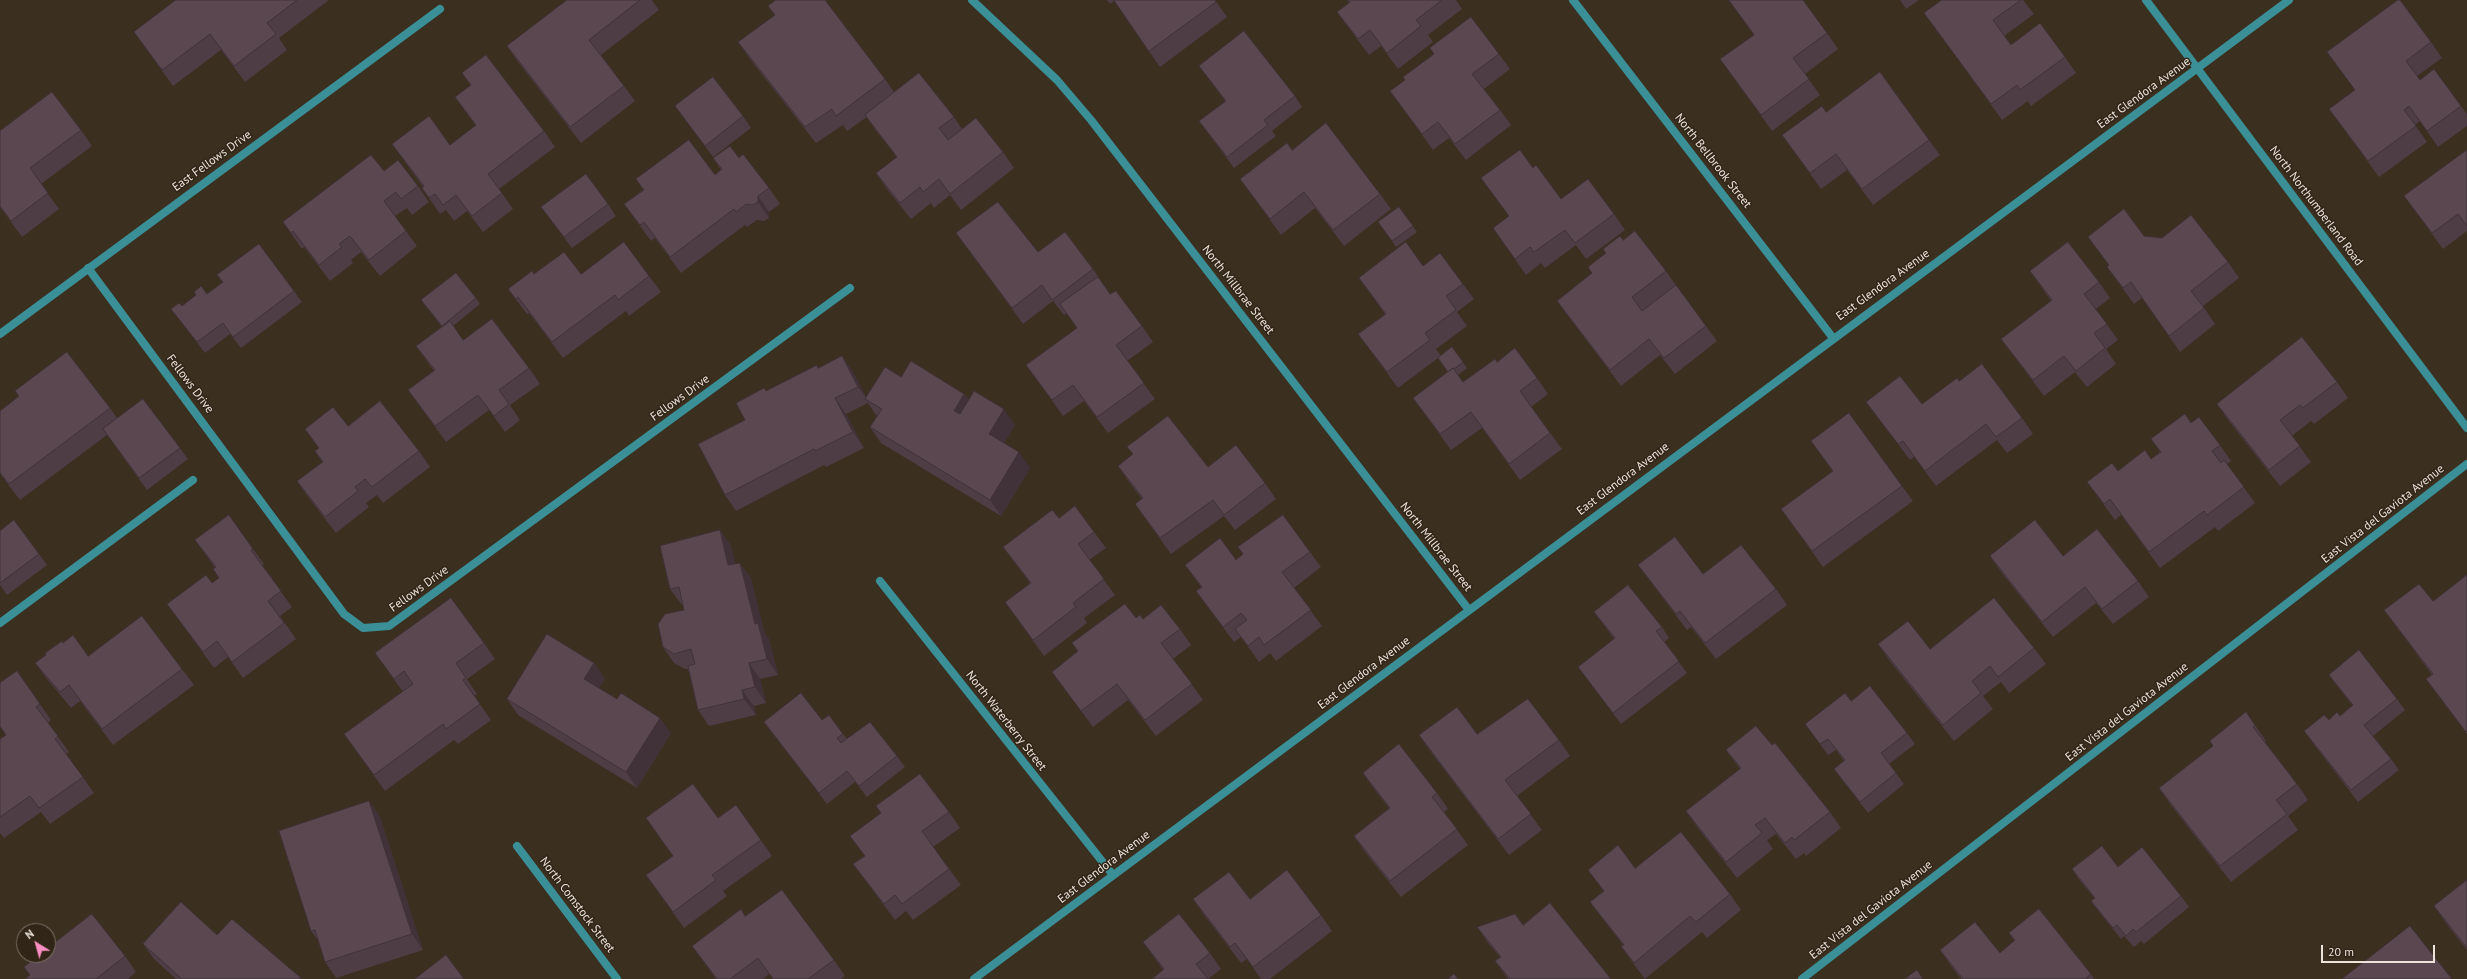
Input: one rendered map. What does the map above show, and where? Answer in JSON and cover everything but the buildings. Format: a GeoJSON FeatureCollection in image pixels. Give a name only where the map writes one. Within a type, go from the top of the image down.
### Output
{"type":"FeatureCollection","features":[{"type":"Feature","properties":{"kind":"street","name":"North Millbrae Street"},"geometry":{"type":"LineString","coordinates":[[972,0],[1057,80],[1092,120],[1469,610]]}},
{"type":"Feature","properties":{"kind":"street","name":"North Bellbrook Street"},"geometry":{"type":"LineString","coordinates":[[1574,0],[1833,338]]}},
{"type":"Feature","properties":{"kind":"street","name":"North Northumberland Road"},"geometry":{"type":"LineString","coordinates":[[2146,0],[2467,428]]}},
{"type":"Feature","properties":{"kind":"street","name":"East Glendora Avenue"},"geometry":{"type":"LineString","coordinates":[[974,979],[2289,0]]}},
{"type":"Feature","properties":{"kind":"street","name":"East Fellows Drive"},"geometry":{"type":"LineString","coordinates":[[0,334],[440,9]]}},
{"type":"Feature","properties":{"kind":"street","name":"Fellows Drive"},"geometry":{"type":"LineString","coordinates":[[88,268],[344,614],[363,628],[389,626],[850,288]]}},
{"type":"Feature","properties":{"kind":"street","name":"East Vista del Gaviota Avenue"},"geometry":{"type":"LineString","coordinates":[[1802,979],[2467,464]]}},
{"type":"Feature","properties":{"kind":"street"},"geometry":{"type":"LineString","coordinates":[[0,623],[193,480]]}},
{"type":"Feature","properties":{"kind":"street","name":"North Waterberry Street"},"geometry":{"type":"LineString","coordinates":[[880,581],[1113,875]]}},
{"type":"Feature","properties":{"kind":"street","name":"North Comstock Street"},"geometry":{"type":"LineString","coordinates":[[517,846],[617,979]]}}]}
